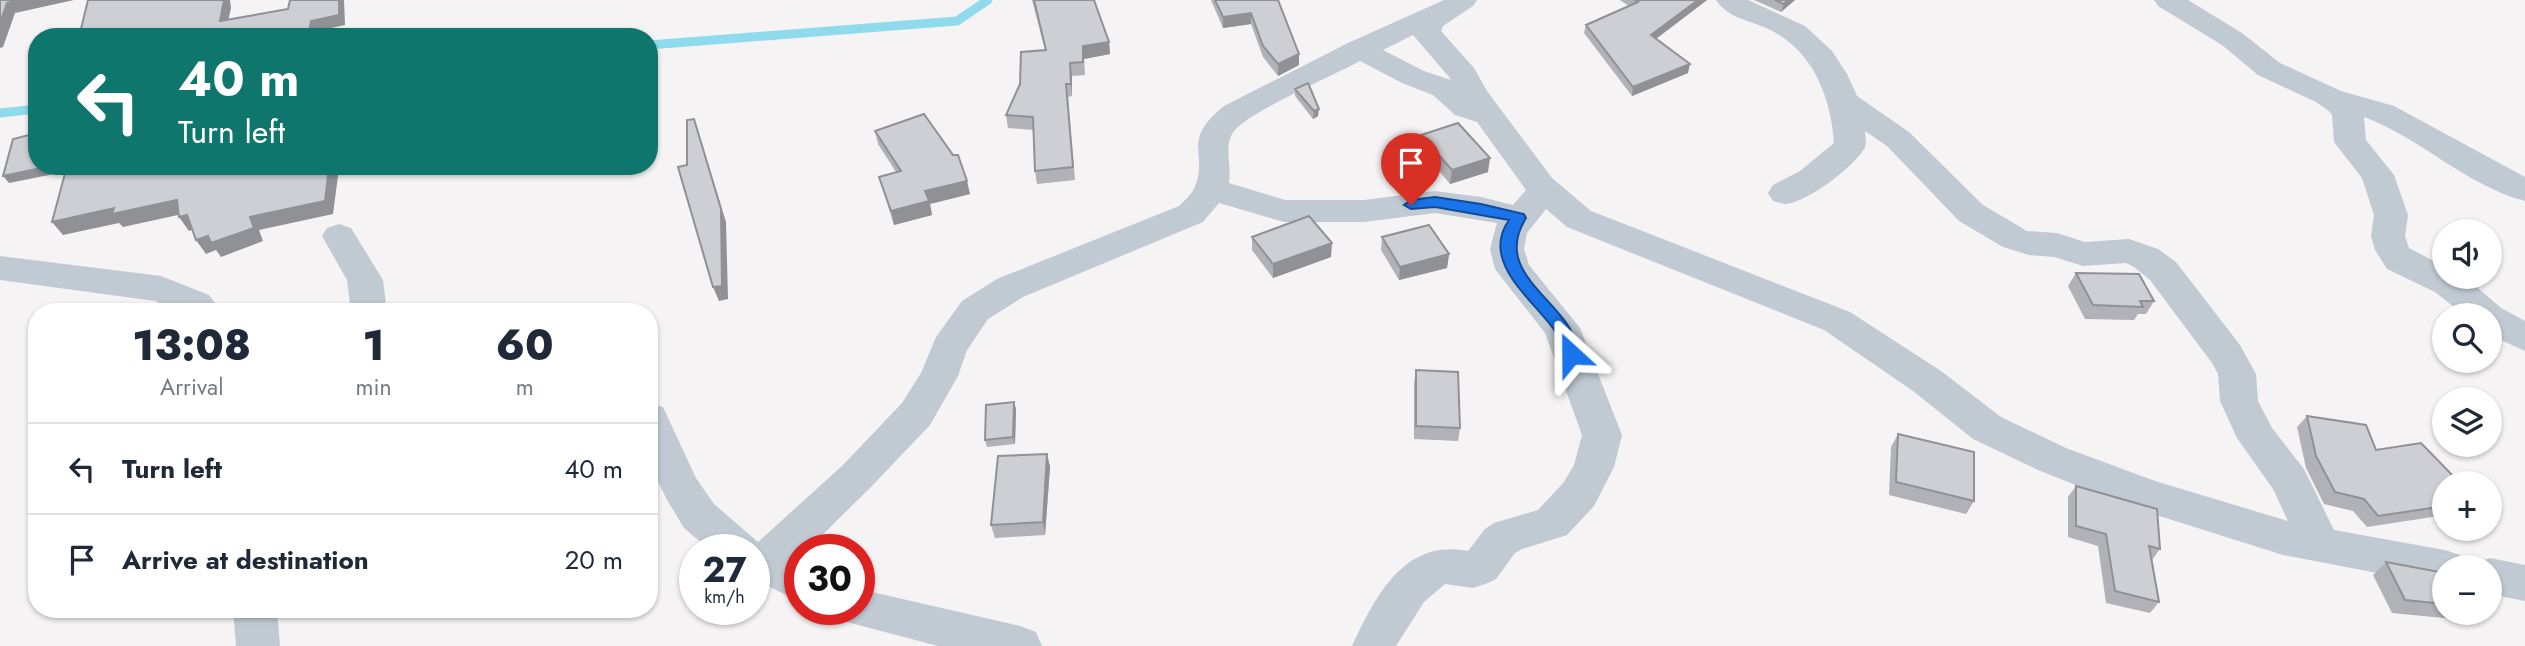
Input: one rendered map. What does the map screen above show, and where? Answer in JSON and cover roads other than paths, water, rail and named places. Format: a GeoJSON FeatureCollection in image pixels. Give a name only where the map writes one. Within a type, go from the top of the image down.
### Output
{"type":"FeatureCollection","features":[{"type":"Feature","properties":{"kind":"street"},"geometry":{"type":"LineString","coordinates":[[1730,0],[1744,10],[1800,34],[1821,57],[1843,101],[1850,127],[1850,145],[1829,167],[1805,185],[1785,193]]}},
{"type":"Feature","properties":{"kind":"street"},"geometry":{"type":"LineString","coordinates":[[2168,0],[2232,39],[2269,69],[2331,98],[2373,107],[2430,136],[2490,176],[2525,190]]}},
{"type":"Feature","properties":{"kind":"street"},"geometry":{"type":"LineString","coordinates":[[770,544],[857,476],[916,414],[939,376],[949,347],[975,310],[1010,288],[1191,214],[1206,201],[1212,189],[1216,172],[1213,149],[1218,130],[1249,105],[1391,32],[1455,4]]}},
{"type":"Feature","properties":{"kind":"street"},"geometry":{"type":"LineString","coordinates":[[1455,4],[1426,26],[1426,32],[1463,74],[1472,93],[1488,114],[1532,204]]}},
{"type":"Feature","properties":{"kind":"street"},"geometry":{"type":"LineString","coordinates":[[1359,49],[1413,77],[1444,88],[1466,108],[1488,114]]}},
{"type":"Feature","properties":{"kind":"street"},"geometry":{"type":"LineString","coordinates":[[2331,98],[2348,113],[2350,142],[2378,175],[2391,215],[2388,236],[2392,250],[2399,260],[2448,283],[2474,303]]}},
{"type":"Feature","properties":{"kind":"street"},"geometry":{"type":"LineString","coordinates":[[1843,101],[1898,139],[1971,213],[2015,239],[2057,245],[2083,254],[2129,251],[2146,258],[2163,271],[2227,355],[2237,374],[2239,401],[2257,438],[2290,480],[2319,544]]}},
{"type":"Feature","properties":{"kind":"street"},"geometry":{"type":"LineString","coordinates":[[1212,189],[1284,211],[1364,211],[1435,202],[1481,208],[1532,204],[1579,219],[1837,321],[1927,380],[1987,428],[2052,459],[2146,495],[2283,538],[2432,566]]}},
{"type":"Feature","properties":{"kind":"street"},"geometry":{"type":"LineString","coordinates":[[1374,646],[1384,625],[1409,589],[1434,567],[1449,565],[1473,569],[1481,566],[1508,535],[1552,523],[1579,494],[1594,467],[1601,435],[1562,328],[1513,269],[1507,249],[1510,230],[1532,204]]}},
{"type":"Feature","properties":{"kind":"street"},"geometry":{"type":"LineString","coordinates":[[339,236],[365,280],[368,303]]}},
{"type":"Feature","properties":{"kind":"street"},"geometry":{"type":"LineString","coordinates":[[0,268],[161,289],[195,303]]}},
{"type":"Feature","properties":{"kind":"street"},"geometry":{"type":"LineString","coordinates":[[2502,324],[2525,338]]}},
{"type":"Feature","properties":{"kind":"street"},"geometry":{"type":"LineString","coordinates":[[658,438],[680,486],[699,516],[723,534]]}},
{"type":"Feature","properties":{"kind":"street"},"geometry":{"type":"LineString","coordinates":[[2502,578],[2525,583]]}},
{"type":"Feature","properties":{"kind":"street"},"geometry":{"type":"LineString","coordinates":[[875,612],[1020,646]]}},
{"type":"Feature","properties":{"kind":"street"},"geometry":{"type":"LineString","coordinates":[[256,618],[258,646]]}},
{"type":"Feature","properties":{"kind":"waterway"},"geometry":{"type":"LineString","coordinates":[[658,44],[957,21],[988,0]]}},
{"type":"Feature","properties":{"kind":"waterway"},"geometry":{"type":"LineString","coordinates":[[0,113],[28,110]]}}]}
